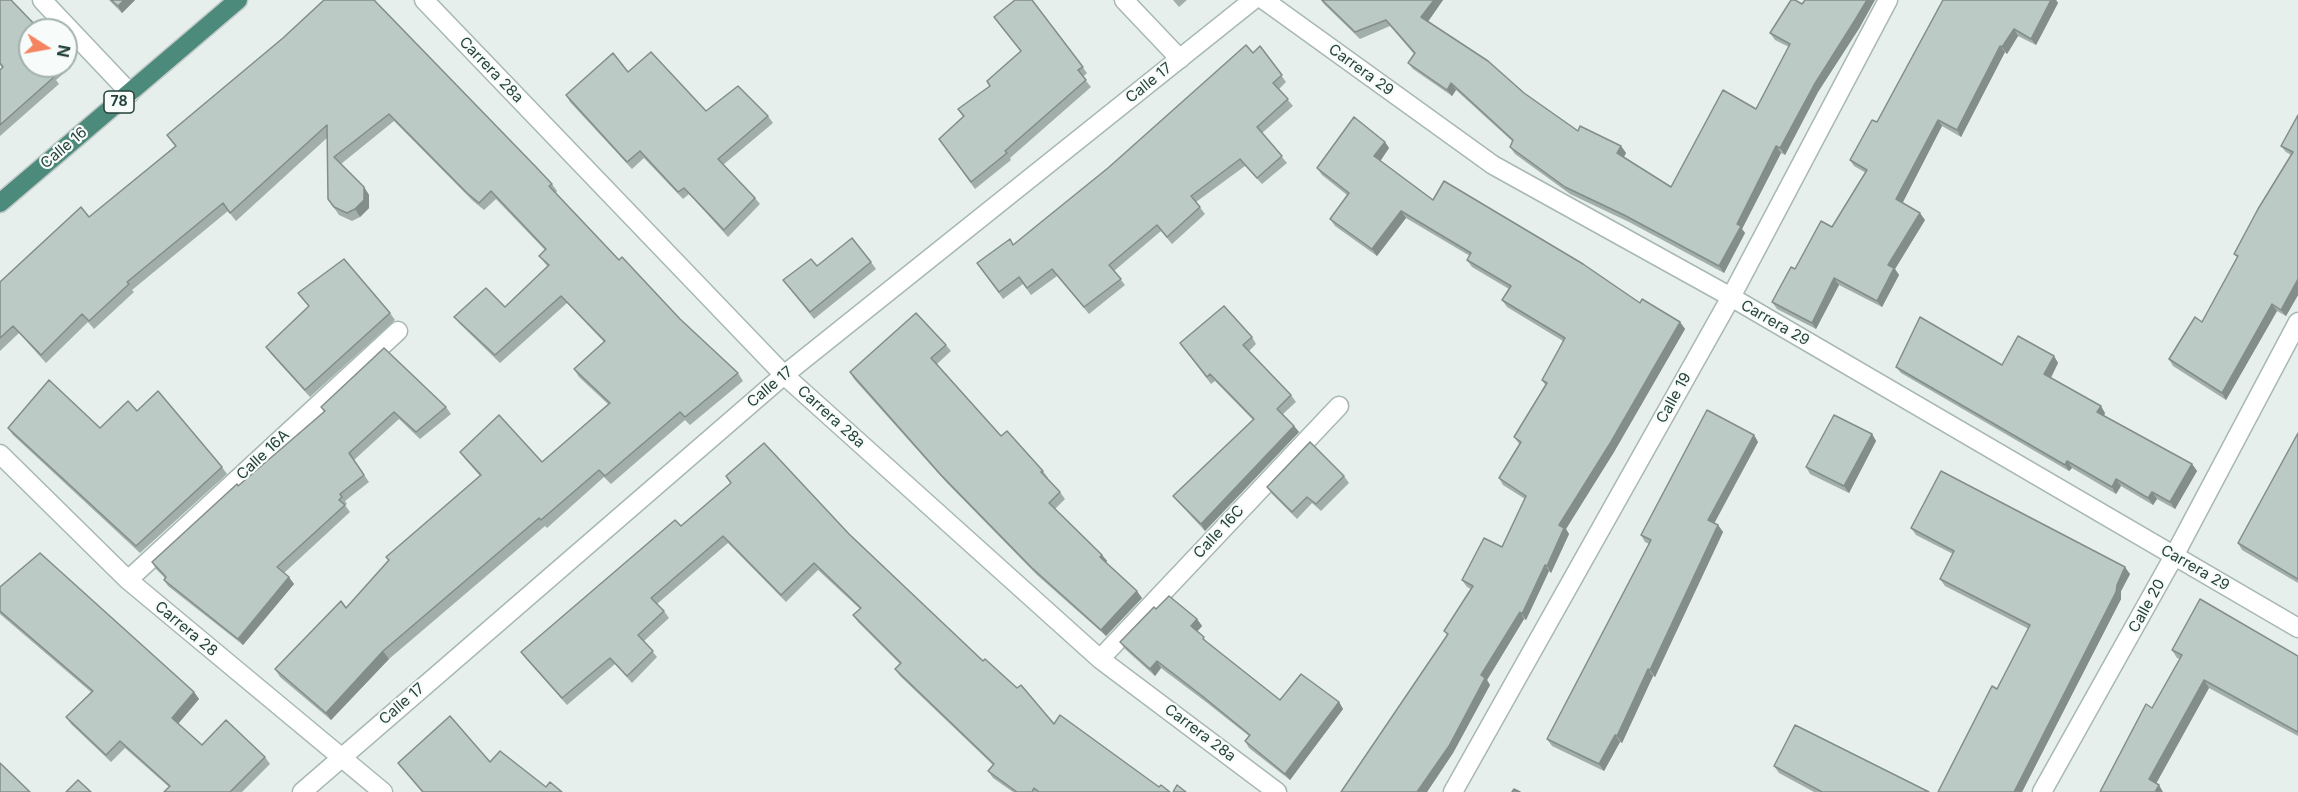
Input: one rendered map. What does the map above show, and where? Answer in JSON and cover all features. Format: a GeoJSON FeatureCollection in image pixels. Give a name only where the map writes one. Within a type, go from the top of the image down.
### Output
{"type":"FeatureCollection","features":[{"type":"Feature","properties":{"kind":"highway","name":"Calle 16"},"geometry":{"type":"LineString","coordinates":[[0,202],[238,0]]}},
{"type":"Feature","properties":{"kind":"street"},"geometry":{"type":"LineString","coordinates":[[42,0],[130,93]]}},
{"type":"Feature","properties":{"kind":"street","name":"Carrera 28a"},"geometry":{"type":"LineString","coordinates":[[424,0],[784,375],[1100,659],[1278,792]]}},
{"type":"Feature","properties":{"kind":"street"},"geometry":{"type":"LineString","coordinates":[[1124,0],[1180,58]]}},
{"type":"Feature","properties":{"kind":"street","name":"Calle 17"},"geometry":{"type":"LineString","coordinates":[[302,792],[784,375],[1253,0]]}},
{"type":"Feature","properties":{"kind":"street","name":"Carrera 29"},"geometry":{"type":"LineString","coordinates":[[1264,0],[1493,165],[1731,297],[2298,628]]}},
{"type":"Feature","properties":{"kind":"street","name":"Calle 19"},"geometry":{"type":"LineString","coordinates":[[1453,792],[1731,297],[1888,0]]}},
{"type":"Feature","properties":{"kind":"street","name":"Calle 20"},"geometry":{"type":"LineString","coordinates":[[2042,792],[2175,556],[2298,322]]}},
{"type":"Feature","properties":{"kind":"street","name":"Calle 16A"},"geometry":{"type":"LineString","coordinates":[[128,580],[398,331]]}},
{"type":"Feature","properties":{"kind":"street","name":"Calle 16C"},"geometry":{"type":"LineString","coordinates":[[1100,659],[1339,406]]}},
{"type":"Feature","properties":{"kind":"street","name":"Carrera 28"},"geometry":{"type":"LineString","coordinates":[[0,454],[128,580],[339,758],[383,792]]}},
{"type":"Feature","properties":{"kind":"building"},"geometry":{"type":"Polygon","coordinates":[[[0,0],[11,0],[28,18],[18,18],[18,78],[53,78],[0,125],[0,70],[3,67],[0,63],[0,0]]]}},
{"type":"Feature","properties":{"kind":"building"},"geometry":{"type":"Polygon","coordinates":[[[111,0],[124,0],[118,6],[111,0]]]}},
{"type":"Feature","properties":{"kind":"building"},"geometry":{"type":"Polygon","coordinates":[[[324,0],[374,0],[536,167],[552,184],[549,186],[619,260],[622,257],[680,319],[738,373],[685,417],[680,412],[605,476],[599,470],[541,520],[539,518],[383,651],[326,713],[275,669],[341,601],[346,608],[389,560],[386,557],[481,475],[460,452],[499,415],[542,462],[610,403],[574,369],[605,341],[561,296],[495,355],[454,317],[486,288],[505,307],[549,265],[539,256],[546,249],[491,191],[479,203],[467,193],[389,114],[334,157],[364,187],[364,200],[355,209],[347,213],[334,207],[328,199],[327,125],[230,213],[223,203],[127,282],[129,284],[89,321],[82,314],[41,355],[13,326],[0,338],[0,282],[81,207],[89,217],[176,146],[167,135],[283,38],[324,0]]]}},
{"type":"Feature","properties":{"kind":"building"},"geometry":{"type":"Polygon","coordinates":[[[1015,0],[1032,0],[1083,67],[1078,70],[1086,80],[1005,151],[1007,153],[971,182],[939,139],[964,116],[958,109],[990,86],[987,81],[1021,51],[994,17],[1015,0]]]}},
{"type":"Feature","properties":{"kind":"building"},"geometry":{"type":"Polygon","coordinates":[[[1322,0],[1434,0],[1421,17],[1488,61],[1524,93],[1578,131],[1580,126],[1621,146],[1617,153],[1671,187],[1723,90],[1756,109],[1790,44],[1770,33],[1791,0],[1802,4],[1805,0],[1867,0],[1814,85],[1780,148],[1776,146],[1737,224],[1741,226],[1719,266],[1624,215],[1565,187],[1510,147],[1513,140],[1451,83],[1447,90],[1408,63],[1415,53],[1386,20],[1355,32],[1322,0]]]}},
{"type":"Feature","properties":{"kind":"building"},"geometry":{"type":"Polygon","coordinates":[[[1943,0],[2051,0],[2031,39],[2014,29],[2002,47],[2000,46],[1957,130],[1938,120],[1896,199],[1920,213],[1888,265],[1894,268],[1877,301],[1834,278],[1812,323],[1772,302],[1791,267],[1795,269],[1821,221],[1832,227],[1867,170],[1850,160],[1872,120],[1877,122],[1943,0]]]}},
{"type":"Feature","properties":{"kind":"building"},"geometry":{"type":"Polygon","coordinates":[[[1246,45],[1253,53],[1260,46],[1282,75],[1273,83],[1288,99],[1257,127],[1282,156],[1257,178],[1240,159],[1191,196],[1200,207],[1167,237],[1157,225],[1109,265],[1121,279],[1084,307],[1052,269],[1027,288],[1019,277],[999,292],[977,263],[1010,239],[1013,245],[1108,168],[1246,45]]]}},
{"type":"Feature","properties":{"kind":"building"},"geometry":{"type":"Polygon","coordinates":[[[651,52],[706,111],[738,86],[768,116],[718,159],[755,198],[724,230],[684,188],[678,192],[640,151],[627,162],[566,95],[613,53],[628,72],[651,52]]]}},
{"type":"Feature","properties":{"kind":"building"},"geometry":{"type":"Polygon","coordinates":[[[2298,115],[2298,279],[2281,310],[2272,304],[2222,393],[2169,359],[2195,317],[2202,322],[2238,256],[2234,254],[2258,209],[2293,152],[2281,146],[2298,115]]]}},
{"type":"Feature","properties":{"kind":"building"},"geometry":{"type":"Polygon","coordinates":[[[1354,117],[1385,142],[1374,156],[1433,200],[1444,181],[1583,264],[1640,303],[1642,299],[1680,322],[1609,445],[1559,525],[1564,528],[1522,614],[1520,612],[1481,675],[1485,678],[1449,746],[1417,792],[1341,792],[1448,634],[1444,631],[1473,586],[1462,580],[1484,538],[1502,547],[1526,496],[1499,478],[1521,442],[1514,437],[1547,383],[1542,380],[1565,338],[1502,300],[1511,286],[1467,260],[1471,253],[1401,211],[1372,249],[1330,219],[1349,193],[1317,168],[1354,117]]]}},
{"type":"Feature","properties":{"kind":"building"},"geometry":{"type":"Polygon","coordinates":[[[852,238],[871,262],[810,312],[783,280],[811,259],[817,266],[852,238]]]}},
{"type":"Feature","properties":{"kind":"building"},"geometry":{"type":"Polygon","coordinates":[[[344,259],[390,313],[305,390],[266,347],[309,306],[298,293],[344,259]]]}},
{"type":"Feature","properties":{"kind":"building"},"geometry":{"type":"Polygon","coordinates":[[[1224,306],[1252,337],[1243,345],[1291,395],[1277,409],[1294,426],[1201,524],[1173,496],[1254,419],[1210,374],[1207,377],[1180,343],[1224,306]]]}},
{"type":"Feature","properties":{"kind":"building"},"geometry":{"type":"Polygon","coordinates":[[[916,313],[946,345],[931,358],[1001,436],[1007,431],[1043,471],[1041,472],[1060,492],[1049,503],[1102,555],[1100,557],[1137,591],[1101,630],[1032,568],[941,475],[850,372],[916,313]]]}},
{"type":"Feature","properties":{"kind":"building"},"geometry":{"type":"Polygon","coordinates":[[[1920,317],[2002,365],[2018,336],[2054,356],[2044,374],[2101,406],[2097,412],[2192,464],[2170,502],[2152,492],[2148,498],[2116,479],[2112,487],[2067,461],[2065,465],[1896,367],[1920,317]]]}},
{"type":"Feature","properties":{"kind":"building"},"geometry":{"type":"Polygon","coordinates":[[[384,348],[446,407],[416,432],[394,412],[349,453],[364,475],[340,494],[342,497],[339,500],[345,505],[277,567],[289,577],[238,639],[164,580],[166,577],[152,562],[237,484],[238,486],[325,411],[321,407],[384,348]]]}},
{"type":"Feature","properties":{"kind":"building"},"geometry":{"type":"Polygon","coordinates":[[[49,380],[100,428],[128,401],[137,411],[158,391],[222,467],[136,546],[8,428],[49,380]]]}},
{"type":"Feature","properties":{"kind":"building"},"geometry":{"type":"Polygon","coordinates":[[[1707,410],[1754,435],[1708,520],[1718,525],[1650,670],[1648,669],[1617,736],[1615,735],[1599,764],[1547,739],[1651,540],[1641,535],[1707,410]]]}},
{"type":"Feature","properties":{"kind":"building"},"geometry":{"type":"Polygon","coordinates":[[[1834,415],[1872,434],[1844,486],[1806,467],[1834,415]]]}},
{"type":"Feature","properties":{"kind":"building"},"geometry":{"type":"Polygon","coordinates":[[[2298,433],[2298,579],[2238,543],[2298,433]]]}},
{"type":"Feature","properties":{"kind":"building"},"geometry":{"type":"Polygon","coordinates":[[[1310,442],[1344,476],[1316,504],[1307,497],[1292,512],[1267,487],[1310,442]]]}},
{"type":"Feature","properties":{"kind":"building"},"geometry":{"type":"Polygon","coordinates":[[[764,443],[849,534],[983,661],[985,659],[1017,688],[1021,685],[1054,724],[1060,715],[1159,787],[1161,785],[1170,792],[1039,792],[1034,788],[1032,792],[1017,792],[988,771],[994,764],[895,669],[901,663],[853,615],[861,608],[814,563],[781,595],[723,536],[651,598],[664,611],[638,635],[653,651],[627,676],[610,658],[562,698],[521,652],[675,520],[681,526],[731,483],[726,476],[764,443]]]}},
{"type":"Feature","properties":{"kind":"building"},"geometry":{"type":"Polygon","coordinates":[[[1941,471],[2125,567],[2116,592],[2014,792],[1938,792],[1992,686],[1997,689],[2030,625],[1940,579],[1954,551],[1911,528],[1941,471]]]}},
{"type":"Feature","properties":{"kind":"building"},"geometry":{"type":"Polygon","coordinates":[[[40,553],[194,692],[172,718],[202,745],[226,720],[265,757],[230,792],[164,792],[170,786],[120,741],[106,755],[66,717],[93,691],[0,611],[0,587],[40,553]]]}},
{"type":"Feature","properties":{"kind":"building"},"geometry":{"type":"Polygon","coordinates":[[[1169,596],[1197,619],[1191,626],[1204,637],[1203,639],[1280,700],[1301,674],[1339,702],[1285,774],[1245,741],[1250,735],[1201,695],[1157,661],[1150,669],[1120,642],[1154,607],[1156,609],[1169,596]]]}},
{"type":"Feature","properties":{"kind":"building"},"geometry":{"type":"Polygon","coordinates":[[[2200,599],[2298,656],[2298,732],[2204,680],[2149,779],[2159,785],[2155,792],[2100,792],[2146,704],[2152,708],[2182,655],[2172,650],[2200,599]]]}},
{"type":"Feature","properties":{"kind":"building"},"geometry":{"type":"Polygon","coordinates":[[[450,716],[490,762],[500,751],[546,787],[550,782],[562,792],[423,792],[398,763],[450,716]]]}},
{"type":"Feature","properties":{"kind":"building"},"geometry":{"type":"Polygon","coordinates":[[[1795,725],[1929,792],[1822,792],[1774,766],[1795,725]]]}},
{"type":"Feature","properties":{"kind":"building"},"geometry":{"type":"Polygon","coordinates":[[[0,763],[30,792],[0,792],[0,763]]]}},
{"type":"Feature","properties":{"kind":"building"},"geometry":{"type":"Polygon","coordinates":[[[78,780],[91,792],[66,792],[78,780]]]}},
{"type":"Feature","properties":{"kind":"building"},"geometry":{"type":"Polygon","coordinates":[[[1177,785],[1186,792],[1173,792],[1177,785]]]}}]}
